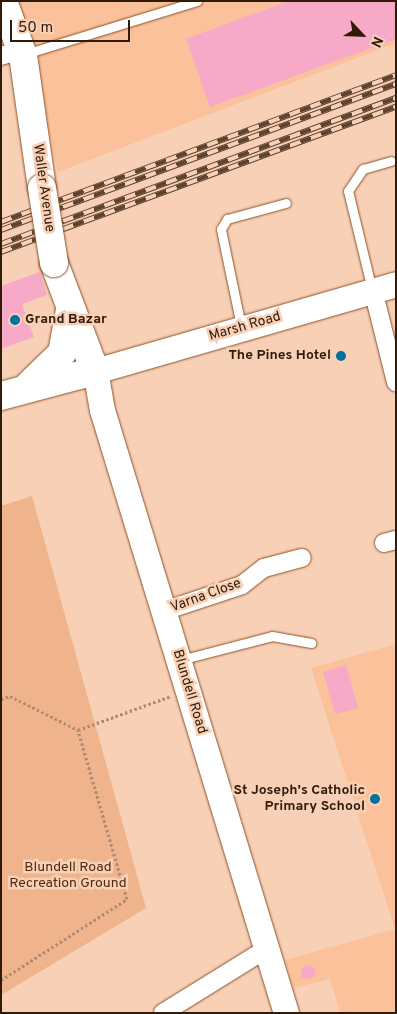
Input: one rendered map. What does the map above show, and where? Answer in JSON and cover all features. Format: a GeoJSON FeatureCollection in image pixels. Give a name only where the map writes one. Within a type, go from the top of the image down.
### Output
{"type":"FeatureCollection","features":[{"type":"Feature","properties":{"kind":"main road","name":"Waller Avenue"},"geometry":{"type":"LineString","coordinates":[[4,1],[42,188],[54,264],[94,371]]}},
{"type":"Feature","properties":{"kind":"main road"},"geometry":{"type":"LineString","coordinates":[[12,393],[62,353],[70,310]]}},
{"type":"Feature","properties":{"kind":"main road"},"geometry":{"type":"LineString","coordinates":[[12,393],[94,371]]}},
{"type":"Feature","properties":{"kind":"street","name":"Marsh Road"},"geometry":{"type":"LineString","coordinates":[[94,371],[384,287]]}},
{"type":"Feature","properties":{"kind":"street"},"geometry":{"type":"LineString","coordinates":[[384,287],[396,382]]}},
{"type":"Feature","properties":{"kind":"street","name":"Blundell Road"},"geometry":{"type":"LineString","coordinates":[[94,371],[102,410],[180,660],[286,1013]]}},
{"type":"Feature","properties":{"kind":"street","name":"Varna Close"},"geometry":{"type":"LineString","coordinates":[[164,611],[242,586],[264,568],[302,558]]}},
{"type":"Feature","properties":{"kind":"street"},"geometry":{"type":"LineString","coordinates":[[163,1013],[255,956],[268,953]]}},
{"type":"Feature","properties":{"kind":"lane"},"geometry":{"type":"LineString","coordinates":[[15,54],[197,1]]}},
{"type":"Feature","properties":{"kind":"lane"},"geometry":{"type":"LineString","coordinates":[[384,287],[348,190],[363,169],[390,161]]}},
{"type":"Feature","properties":{"kind":"lane"},"geometry":{"type":"LineString","coordinates":[[241,329],[221,229],[227,219],[286,203]]}},
{"type":"Feature","properties":{"kind":"lane"},"geometry":{"type":"LineString","coordinates":[[180,660],[272,636],[311,643]]}},
{"type":"Feature","properties":{"kind":"path"},"geometry":{"type":"LineString","coordinates":[[1,699],[10,696],[78,730],[177,694]]}},
{"type":"Feature","properties":{"kind":"path"},"geometry":{"type":"LineString","coordinates":[[1,980],[127,899],[78,730]]}},
{"type":"Feature","properties":{"kind":"shaded area"},"geometry":{"type":"Polygon","coordinates":[[[17,1],[396,1],[396,43],[58,172],[17,1]]]}},
{"type":"Feature","properties":{"kind":"shaded area","name":"St Joseph's Catholic Primary School"},"geometry":{"type":"Polygon","coordinates":[[[396,644],[396,1013],[340,1013],[330,979],[294,988],[285,960],[395,929],[311,668],[396,644]]]}},
{"type":"Feature","properties":{"kind":"green space","name":"Blundell Road Recreation Ground"},"geometry":{"type":"Polygon","coordinates":[[[32,496],[146,908],[1,995],[1,506],[32,496]]]}},
{"type":"Feature","properties":{"kind":"building"},"geometry":{"type":"Polygon","coordinates":[[[288,1],[396,1],[396,39],[210,107],[186,39],[288,1]]]}},
{"type":"Feature","properties":{"kind":"building","name":"Grand Bazar"},"geometry":{"type":"Polygon","coordinates":[[[40,272],[47,295],[22,304],[34,337],[1,349],[1,286],[40,272]]]}},
{"type":"Feature","properties":{"kind":"building"},"geometry":{"type":"Polygon","coordinates":[[[346,665],[358,708],[335,714],[323,672],[346,665]]]}},
{"type":"Feature","properties":{"kind":"building"},"geometry":{"type":"Polygon","coordinates":[[[306,965],[314,967],[316,975],[310,979],[302,978],[301,970],[306,965]]]}},
{"type":"Feature","properties":{"kind":"railway"},"geometry":{"type":"LineString","coordinates":[[1,222],[396,75]]}},
{"type":"Feature","properties":{"kind":"railway"},"geometry":{"type":"LineString","coordinates":[[1,230],[396,84]]}},
{"type":"Feature","properties":{"kind":"railway"},"geometry":{"type":"LineString","coordinates":[[1,244],[396,98]]}},
{"type":"Feature","properties":{"kind":"railway"},"geometry":{"type":"LineString","coordinates":[[1,252],[396,107]]}},
{"type":"Feature","properties":{"kind":"place","name":"Grand Bazar"},"geometry":{"type":"Point","coordinates":[15,320]}},
{"type":"Feature","properties":{"kind":"place","name":"The Pines Hotel"},"geometry":{"type":"Point","coordinates":[341,356]}},
{"type":"Feature","properties":{"kind":"place","name":"St Joseph's Catholic Primary School"},"geometry":{"type":"Point","coordinates":[375,799]}}]}
